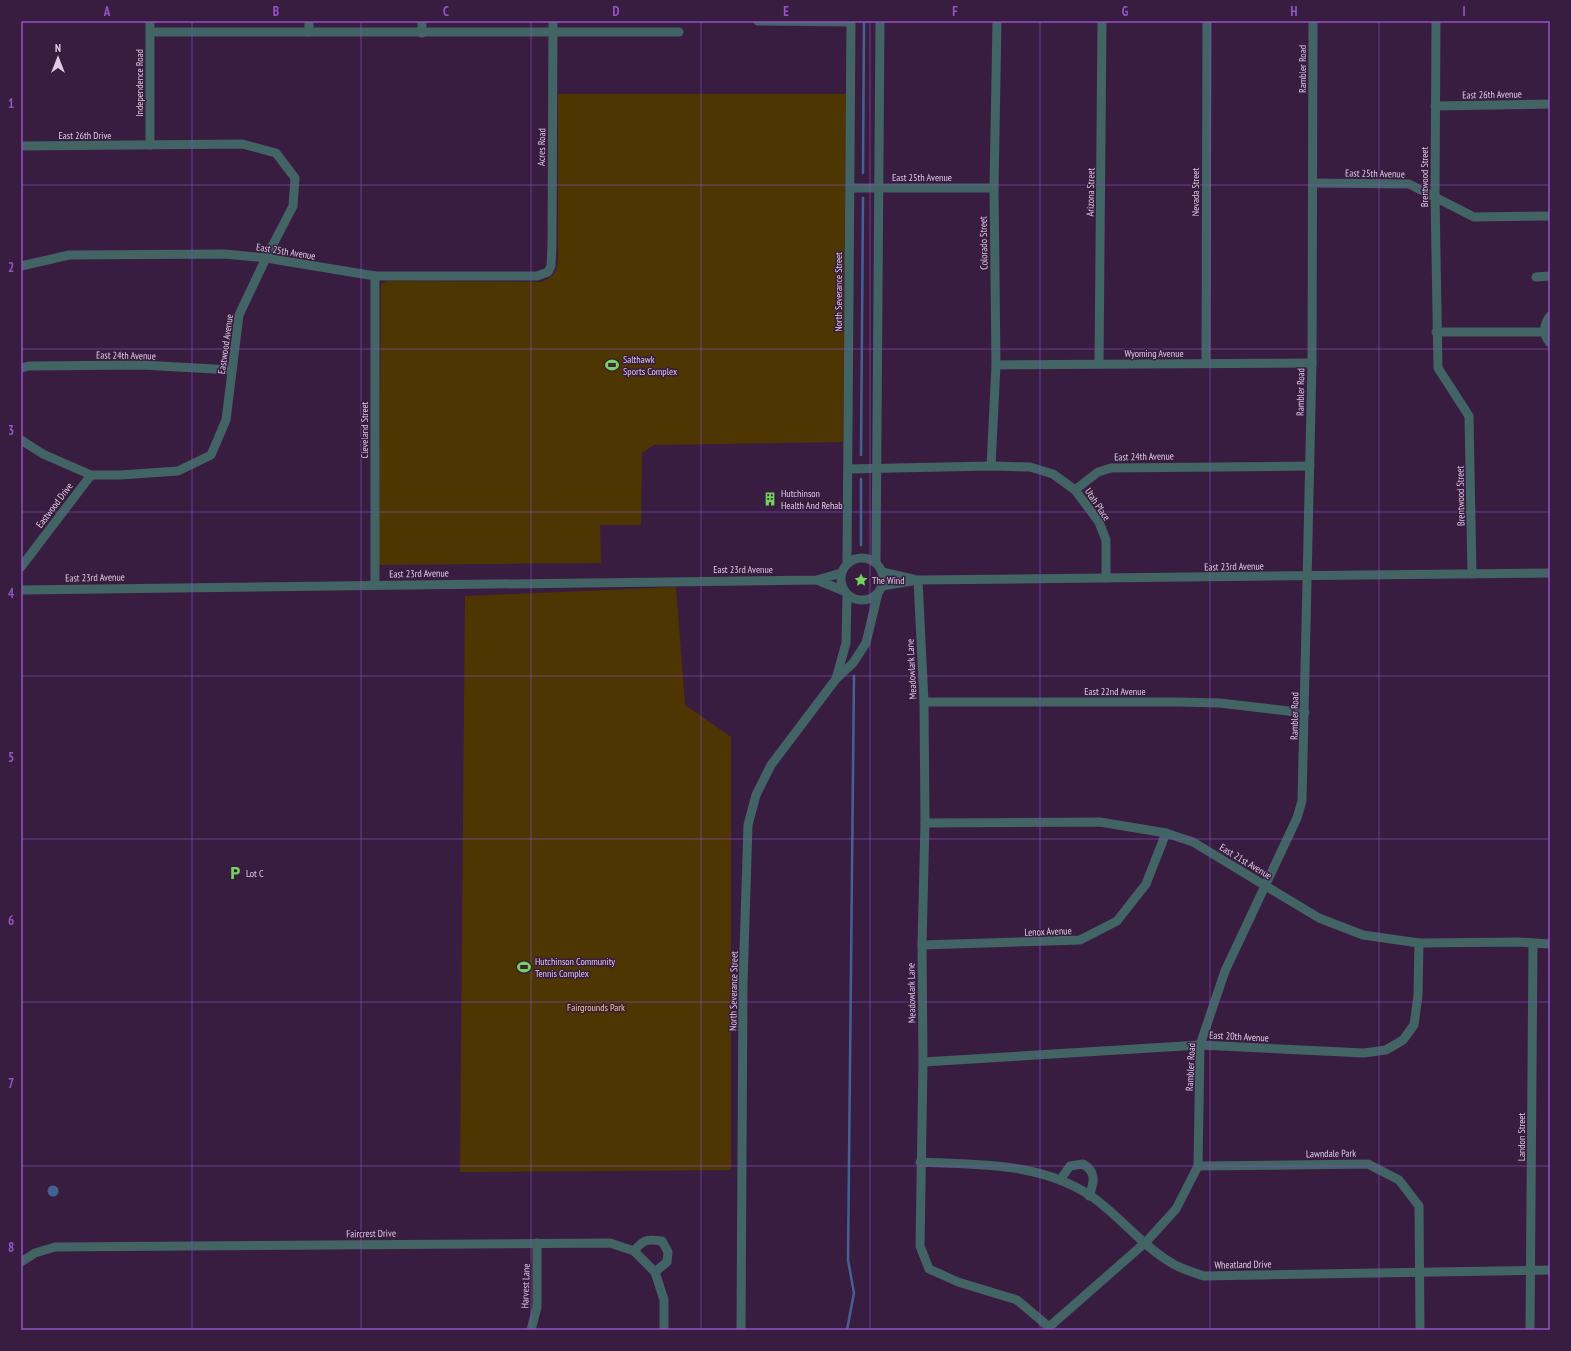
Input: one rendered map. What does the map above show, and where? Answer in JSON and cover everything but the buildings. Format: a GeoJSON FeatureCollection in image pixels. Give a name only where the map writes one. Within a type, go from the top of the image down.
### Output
{"type":"FeatureCollection","features":[{"type":"Feature","properties":{"kind":"street","name":"Independence Road"},"geometry":{"type":"LineString","coordinates":[[150,21],[150,145]]}},
{"type":"Feature","properties":{"kind":"street"},"geometry":{"type":"LineString","coordinates":[[309,21],[310,32]]}},
{"type":"Feature","properties":{"kind":"street"},"geometry":{"type":"LineString","coordinates":[[422,21],[422,32]]}},
{"type":"Feature","properties":{"kind":"street","name":"Acres Road"},"geometry":{"type":"LineString","coordinates":[[548,272],[551,266],[552,245],[553,21]]}},
{"type":"Feature","properties":{"kind":"street"},"geometry":{"type":"LineString","coordinates":[[758,21],[851,21]]}},
{"type":"Feature","properties":{"kind":"street","name":"North Severance Street"},"geometry":{"type":"LineString","coordinates":[[847,563],[851,21]]}},
{"type":"Feature","properties":{"kind":"street"},"geometry":{"type":"LineString","coordinates":[[876,563],[880,21]]}},
{"type":"Feature","properties":{"kind":"street","name":"Colorado Street"},"geometry":{"type":"LineString","coordinates":[[991,466],[996,365],[994,188],[996,21]]}},
{"type":"Feature","properties":{"kind":"street","name":"Arizona Street"},"geometry":{"type":"LineString","coordinates":[[1099,364],[1102,21]]}},
{"type":"Feature","properties":{"kind":"street","name":"Nevada Street"},"geometry":{"type":"LineString","coordinates":[[1206,363],[1207,21]]}},
{"type":"Feature","properties":{"kind":"street","name":"Rambler Road"},"geometry":{"type":"LineString","coordinates":[[1049,1328],[1146,1242],[1176,1209],[1198,1166],[1200,1045],[1225,971],[1297,818],[1302,801],[1312,363],[1312,21]]}},
{"type":"Feature","properties":{"kind":"street","name":"Brentwood Street"},"geometry":{"type":"LineString","coordinates":[[1436,21],[1435,196],[1436,332],[1438,368],[1469,416],[1472,574]]}},
{"type":"Feature","properties":{"kind":"street"},"geometry":{"type":"LineString","coordinates":[[150,32],[679,32]]}},
{"type":"Feature","properties":{"kind":"street","name":"East 26th Avenue"},"geometry":{"type":"LineString","coordinates":[[1435,106],[1550,104]]}},
{"type":"Feature","properties":{"kind":"street","name":"Eastwood Avenue"},"geometry":{"type":"LineString","coordinates":[[21,440],[44,454],[91,475],[120,475],[178,470],[212,455],[226,420],[239,315],[293,206],[295,178],[276,153],[242,144],[150,145]]}},
{"type":"Feature","properties":{"kind":"street","name":"East 26th Drive"},"geometry":{"type":"LineString","coordinates":[[21,146],[150,145]]}},
{"type":"Feature","properties":{"kind":"street","name":"East 25th Avenue"},"geometry":{"type":"LineString","coordinates":[[1312,183],[1409,184],[1474,217],[1550,216]]}},
{"type":"Feature","properties":{"kind":"street","name":"East 25th Avenue"},"geometry":{"type":"LineString","coordinates":[[850,188],[994,188]]}},
{"type":"Feature","properties":{"kind":"street","name":"East 25th Avenue"},"geometry":{"type":"LineString","coordinates":[[21,266],[69,255],[225,254],[266,258],[375,276],[537,276],[548,272]]}},
{"type":"Feature","properties":{"kind":"street","name":"Cleveland Street"},"geometry":{"type":"LineString","coordinates":[[375,276],[375,584]]}},
{"type":"Feature","properties":{"kind":"street"},"geometry":{"type":"LineString","coordinates":[[1536,277],[1550,276]]}},
{"type":"Feature","properties":{"kind":"street"},"geometry":{"type":"LineString","coordinates":[[1550,316],[1546,323],[1544,332],[1550,343]]}},
{"type":"Feature","properties":{"kind":"street"},"geometry":{"type":"LineString","coordinates":[[1436,332],[1544,332]]}},
{"type":"Feature","properties":{"kind":"street","name":"Wyoming Avenue"},"geometry":{"type":"LineString","coordinates":[[996,365],[1312,363]]}},
{"type":"Feature","properties":{"kind":"street","name":"East 24th Avenue"},"geometry":{"type":"LineString","coordinates":[[21,368],[30,366],[142,365],[232,370]]}},
{"type":"Feature","properties":{"kind":"street"},"geometry":{"type":"LineString","coordinates":[[848,469],[991,466],[1030,467],[1043,470],[1062,480],[1075,490]]}},
{"type":"Feature","properties":{"kind":"street","name":"East 24th Avenue"},"geometry":{"type":"LineString","coordinates":[[1075,490],[1098,472],[1111,468],[1310,466]]}},
{"type":"Feature","properties":{"kind":"street","name":"Eastwood Drive"},"geometry":{"type":"LineString","coordinates":[[21,567],[91,475]]}},
{"type":"Feature","properties":{"kind":"street","name":"Utah Place"},"geometry":{"type":"LineString","coordinates":[[1075,490],[1099,522],[1106,540],[1106,578]]}},
{"type":"Feature","properties":{"kind":"street"},"geometry":{"type":"LineString","coordinates":[[858,558],[865,558],[876,563],[882,572],[880,589],[874,597],[863,600],[852,598],[846,592],[841,582],[841,573],[847,563],[858,558]]}},
{"type":"Feature","properties":{"kind":"street","name":"East 23rd Avenue"},"geometry":{"type":"LineString","coordinates":[[882,572],[918,580]]}},
{"type":"Feature","properties":{"kind":"street","name":"East 23rd Avenue"},"geometry":{"type":"LineString","coordinates":[[21,590],[375,584],[817,580],[841,573]]}},
{"type":"Feature","properties":{"kind":"street","name":"East 23rd Avenue"},"geometry":{"type":"LineString","coordinates":[[880,589],[918,580],[1308,577],[1550,573]]}},
{"type":"Feature","properties":{"kind":"street","name":"East 23rd Avenue"},"geometry":{"type":"LineString","coordinates":[[817,580],[846,592]]}},
{"type":"Feature","properties":{"kind":"street","name":"Meadowlark Lane"},"geometry":{"type":"LineString","coordinates":[[918,580],[924,702],[925,823],[922,945],[923,1062],[920,1162],[920,1246],[929,1268],[958,1282],[1017,1300],[1049,1328]]}},
{"type":"Feature","properties":{"kind":"street","name":"North Severance Street"},"geometry":{"type":"LineString","coordinates":[[741,1330],[744,983],[748,825],[756,795],[772,765],[836,679],[853,663],[866,643],[880,589]]}},
{"type":"Feature","properties":{"kind":"street","name":"North Severance Street"},"geometry":{"type":"LineString","coordinates":[[836,679],[846,643],[846,592]]}},
{"type":"Feature","properties":{"kind":"street","name":"East 22nd Avenue"},"geometry":{"type":"LineString","coordinates":[[924,702],[1220,703],[1305,713]]}},
{"type":"Feature","properties":{"kind":"street","name":"East 21st Avenue"},"geometry":{"type":"LineString","coordinates":[[925,823],[1100,822],[1166,833],[1193,842],[1319,918],[1363,935],[1419,943],[1550,944]]}},
{"type":"Feature","properties":{"kind":"street","name":"Lenox Avenue"},"geometry":{"type":"LineString","coordinates":[[922,945],[1080,940],[1117,921],[1146,884],[1166,833]]}},
{"type":"Feature","properties":{"kind":"street","name":"East 20th Avenue"},"geometry":{"type":"LineString","coordinates":[[923,1062],[1200,1045],[1364,1053],[1386,1050],[1403,1040],[1414,1026],[1418,995],[1419,943]]}},
{"type":"Feature","properties":{"kind":"street","name":"Landon Street"},"geometry":{"type":"LineString","coordinates":[[1530,1330],[1533,943]]}},
{"type":"Feature","properties":{"kind":"street","name":"Wheatland Drive"},"geometry":{"type":"LineString","coordinates":[[920,1162],[1007,1167],[1036,1172],[1060,1180],[1090,1196],[1170,1263],[1204,1276],[1550,1270]]}},
{"type":"Feature","properties":{"kind":"street"},"geometry":{"type":"LineString","coordinates":[[1060,1180],[1070,1166],[1083,1164],[1091,1170],[1094,1176],[1090,1196]]}},
{"type":"Feature","properties":{"kind":"street","name":"Lawndale Park"},"geometry":{"type":"LineString","coordinates":[[1198,1166],[1368,1164],[1399,1180],[1419,1206],[1420,1330]]}},
{"type":"Feature","properties":{"kind":"street"},"geometry":{"type":"LineString","coordinates":[[634,1251],[640,1243],[649,1239],[662,1242],[668,1252],[667,1262],[655,1272]]}},
{"type":"Feature","properties":{"kind":"street","name":"Harvest Lane"},"geometry":{"type":"LineString","coordinates":[[531,1330],[537,1308],[537,1243]]}},
{"type":"Feature","properties":{"kind":"street","name":"Faircrest Drive"},"geometry":{"type":"LineString","coordinates":[[21,1262],[35,1253],[55,1247],[610,1243],[634,1251],[655,1272],[664,1300],[664,1330]]}},
{"type":"Feature","properties":{"kind":"green space","name":"Salthawk Sports Complex"},"geometry":{"type":"Polygon","coordinates":[[[558,94],[846,94],[843,442],[654,445],[642,453],[641,525],[600,525],[601,563],[379,565],[381,284],[388,281],[541,282],[548,279],[553,274],[558,261],[558,94]]]}},
{"type":"Feature","properties":{"kind":"green space","name":"Fairgrounds Park"},"geometry":{"type":"Polygon","coordinates":[[[676,587],[685,705],[731,737],[731,1170],[460,1172],[465,596],[676,587]]]}},
{"type":"Feature","properties":{"kind":"water"},"geometry":{"type":"Polygon","coordinates":[[[53,1185],[57,1187],[59,1191],[57,1195],[53,1197],[49,1195],[47,1191],[49,1187],[53,1185]]]}},
{"type":"Feature","properties":{"kind":"waterway"},"geometry":{"type":"LineString","coordinates":[[863,173],[864,21]]}},
{"type":"Feature","properties":{"kind":"waterway"},"geometry":{"type":"LineString","coordinates":[[861,455],[863,198]]}},
{"type":"Feature","properties":{"kind":"waterway"},"geometry":{"type":"LineString","coordinates":[[861,479],[861,545]]}},
{"type":"Feature","properties":{"kind":"waterway"},"geometry":{"type":"LineString","coordinates":[[847,1330],[854,1293],[848,1260],[854,676]]}},
{"type":"Feature","properties":{"kind":"place","name":"Salthawk Sports Complex"},"geometry":{"type":"Point","coordinates":[612,365]}},
{"type":"Feature","properties":{"kind":"place","name":"Hutchinson Health And Rehab"},"geometry":{"type":"Point","coordinates":[770,499]}},
{"type":"Feature","properties":{"kind":"place","name":"The Wind"},"geometry":{"type":"Point","coordinates":[861,580]}},
{"type":"Feature","properties":{"kind":"place","name":"Lot C"},"geometry":{"type":"Point","coordinates":[235,873]}},
{"type":"Feature","properties":{"kind":"place","name":"Hutchinson Community Tennis Complex"},"geometry":{"type":"Point","coordinates":[524,967]}}]}
